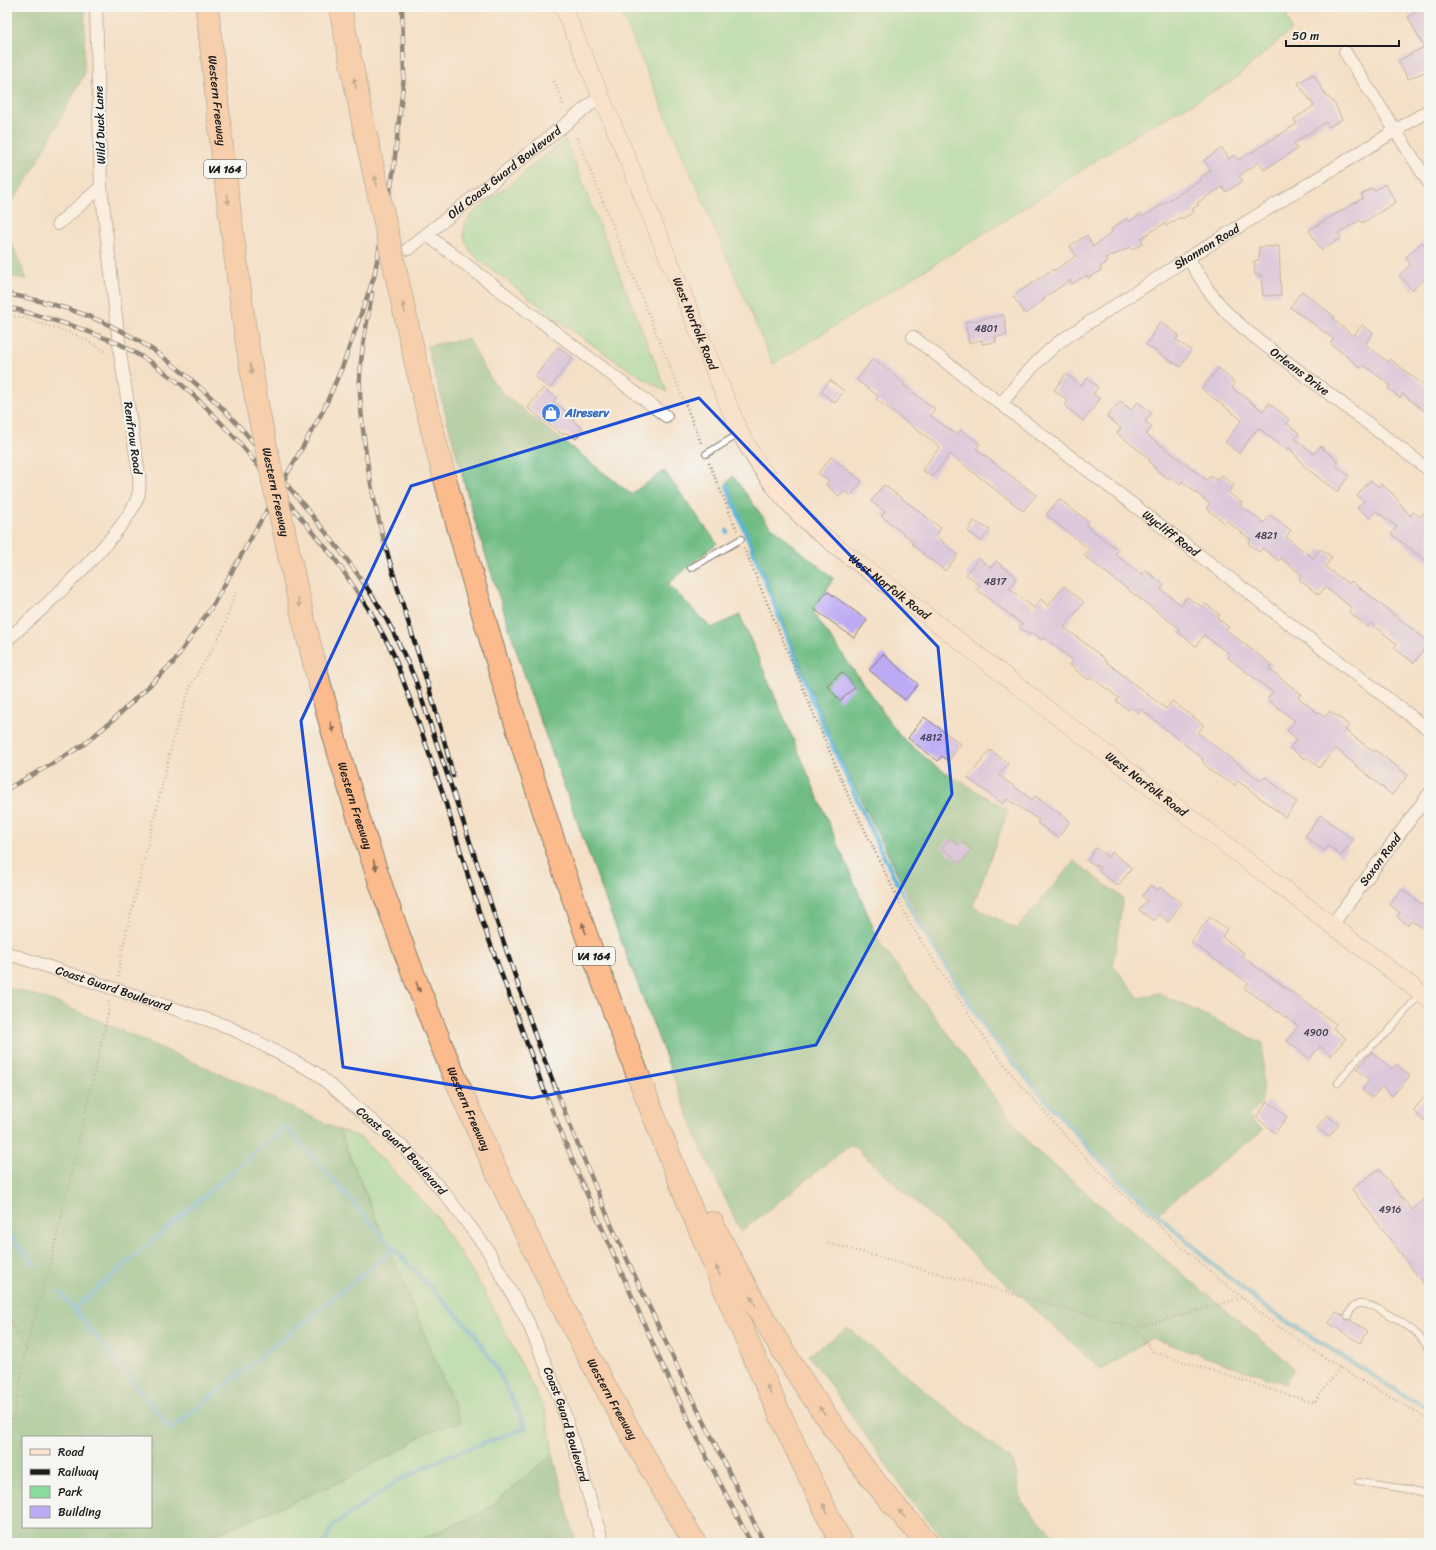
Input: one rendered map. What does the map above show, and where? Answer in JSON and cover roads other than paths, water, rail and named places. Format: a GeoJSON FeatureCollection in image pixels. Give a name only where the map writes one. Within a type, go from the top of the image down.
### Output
{"type":"FeatureCollection","features":[{"type":"Feature","properties":{"kind":"highway","name":"Western Freeway"},"geometry":{"type":"LineString","coordinates":[[207,7],[225,176],[245,330],[258,410],[301,611],[328,713],[358,814],[395,927],[432,1024],[478,1133],[554,1293],[596,1373],[694,1543]]}},
{"type":"Feature","properties":{"kind":"highway","name":"VA 164"},"geometry":{"type":"LineString","coordinates":[[340,7],[423,394],[458,531],[504,687],[545,816],[608,995],[667,1148],[763,1376],[842,1543]]}},
{"type":"Feature","properties":{"kind":"highway"},"geometry":{"type":"LineString","coordinates":[[608,995],[646,1085],[686,1172],[761,1316],[835,1431],[877,1485],[928,1543]]}},
{"type":"Feature","properties":{"kind":"street","name":"Wild Duck Lane"},"geometry":{"type":"LineString","coordinates":[[96,7],[101,187]]}},
{"type":"Feature","properties":{"kind":"street","name":"West Norfolk Road"},"geometry":{"type":"LineString","coordinates":[[563,7],[740,433],[755,460],[773,486],[793,510],[817,531],[1058,717],[1425,996]]}},
{"type":"Feature","properties":{"kind":"street"},"geometry":{"type":"LineString","coordinates":[[1345,52],[1429,183]]}},
{"type":"Feature","properties":{"kind":"street","name":"Old Coast Guard Boulevard"},"geometry":{"type":"LineString","coordinates":[[408,249],[601,96]]}},
{"type":"Feature","properties":{"kind":"street","name":"Shannon Road"},"geometry":{"type":"LineString","coordinates":[[1001,404],[1025,374],[1043,355],[1059,342],[1188,258],[1429,110]]}},
{"type":"Feature","properties":{"kind":"street"},"geometry":{"type":"LineString","coordinates":[[58,224],[101,187]]}},
{"type":"Feature","properties":{"kind":"street","name":"Renfrow Road"},"geometry":{"type":"LineString","coordinates":[[7,640],[61,590],[111,538],[131,511],[139,493],[139,474],[121,360],[101,187]]}},
{"type":"Feature","properties":{"kind":"street"},"geometry":{"type":"LineString","coordinates":[[427,235],[666,416]]}},
{"type":"Feature","properties":{"kind":"street","name":"Orleans Drive"},"geometry":{"type":"LineString","coordinates":[[1188,258],[1208,290],[1226,312],[1248,332],[1429,470]]}},
{"type":"Feature","properties":{"kind":"street","name":"Wycliff Road"},"geometry":{"type":"LineString","coordinates":[[913,337],[1429,730]]}},
{"type":"Feature","properties":{"kind":"street","name":"Saxon Road"},"geometry":{"type":"LineString","coordinates":[[1332,925],[1429,794]]}},
{"type":"Feature","properties":{"kind":"street","name":"Coast Guard Boulevard"},"geometry":{"type":"LineString","coordinates":[[7,953],[229,1026],[316,1073],[405,1149],[445,1194],[487,1249],[528,1322],[560,1399],[603,1543]]}},
{"type":"Feature","properties":{"kind":"lane"},"geometry":{"type":"LineString","coordinates":[[706,454],[740,433]]}},
{"type":"Feature","properties":{"kind":"lane"},"geometry":{"type":"LineString","coordinates":[[691,568],[741,539]]}},
{"type":"Feature","properties":{"kind":"lane"},"geometry":{"type":"LineString","coordinates":[[1338,1083],[1360,1057],[1425,996]]}},
{"type":"Feature","properties":{"kind":"lane"},"geometry":{"type":"LineString","coordinates":[[1348,1316],[1352,1308],[1357,1304],[1364,1304],[1382,1311],[1406,1324],[1429,1350]]}},
{"type":"Feature","properties":{"kind":"lane"},"geometry":{"type":"LineString","coordinates":[[1359,1482],[1401,1488],[1429,1495]]}},
{"type":"Feature","properties":{"kind":"waterway"},"geometry":{"type":"LineString","coordinates":[[727,486],[821,721],[878,845],[917,921],[991,1037],[1089,1149],[1119,1180],[1216,1267],[1272,1312],[1407,1397],[1429,1409]]}},
{"type":"Feature","properties":{"kind":"waterway"},"geometry":{"type":"LineString","coordinates":[[74,1309],[285,1126],[394,1249]]}},
{"type":"Feature","properties":{"kind":"waterway"},"geometry":{"type":"LineString","coordinates":[[7,1232],[35,1265]]}},
{"type":"Feature","properties":{"kind":"waterway"},"geometry":{"type":"LineString","coordinates":[[60,1292],[171,1429],[394,1249],[473,1332],[498,1371],[526,1428],[448,1456],[395,1483],[332,1526],[325,1543]]}},
{"type":"Feature","properties":{"kind":"railway"},"geometry":{"type":"LineString","coordinates":[[7,789],[83,745],[113,720],[173,663],[213,605],[323,411],[343,365],[374,277],[393,174],[404,76],[402,7]]}},
{"type":"Feature","properties":{"kind":"railway"},"geometry":{"type":"LineString","coordinates":[[372,293],[362,354],[360,381],[360,395],[369,473],[389,561],[430,690],[453,776]]}},
{"type":"Feature","properties":{"kind":"railway"},"geometry":{"type":"LineString","coordinates":[[7,294],[45,302],[101,321],[136,339],[187,376],[220,406],[245,432],[319,524],[365,584],[381,609],[415,679],[536,1038],[573,1133],[613,1229],[683,1379],[764,1543]]}},
{"type":"Feature","properties":{"kind":"railway"},"geometry":{"type":"LineString","coordinates":[[7,308],[19,310],[76,327],[120,344],[152,363],[182,385],[205,406],[238,441],[335,559],[370,611],[393,653],[415,713],[442,791],[481,918],[545,1093],[579,1176],[660,1360],[705,1454],[751,1543]]}},
{"type":"Feature","properties":{"kind":"place","name":"Aireserv"},"geometry":{"type":"Point","coordinates":[551,413]}}]}
